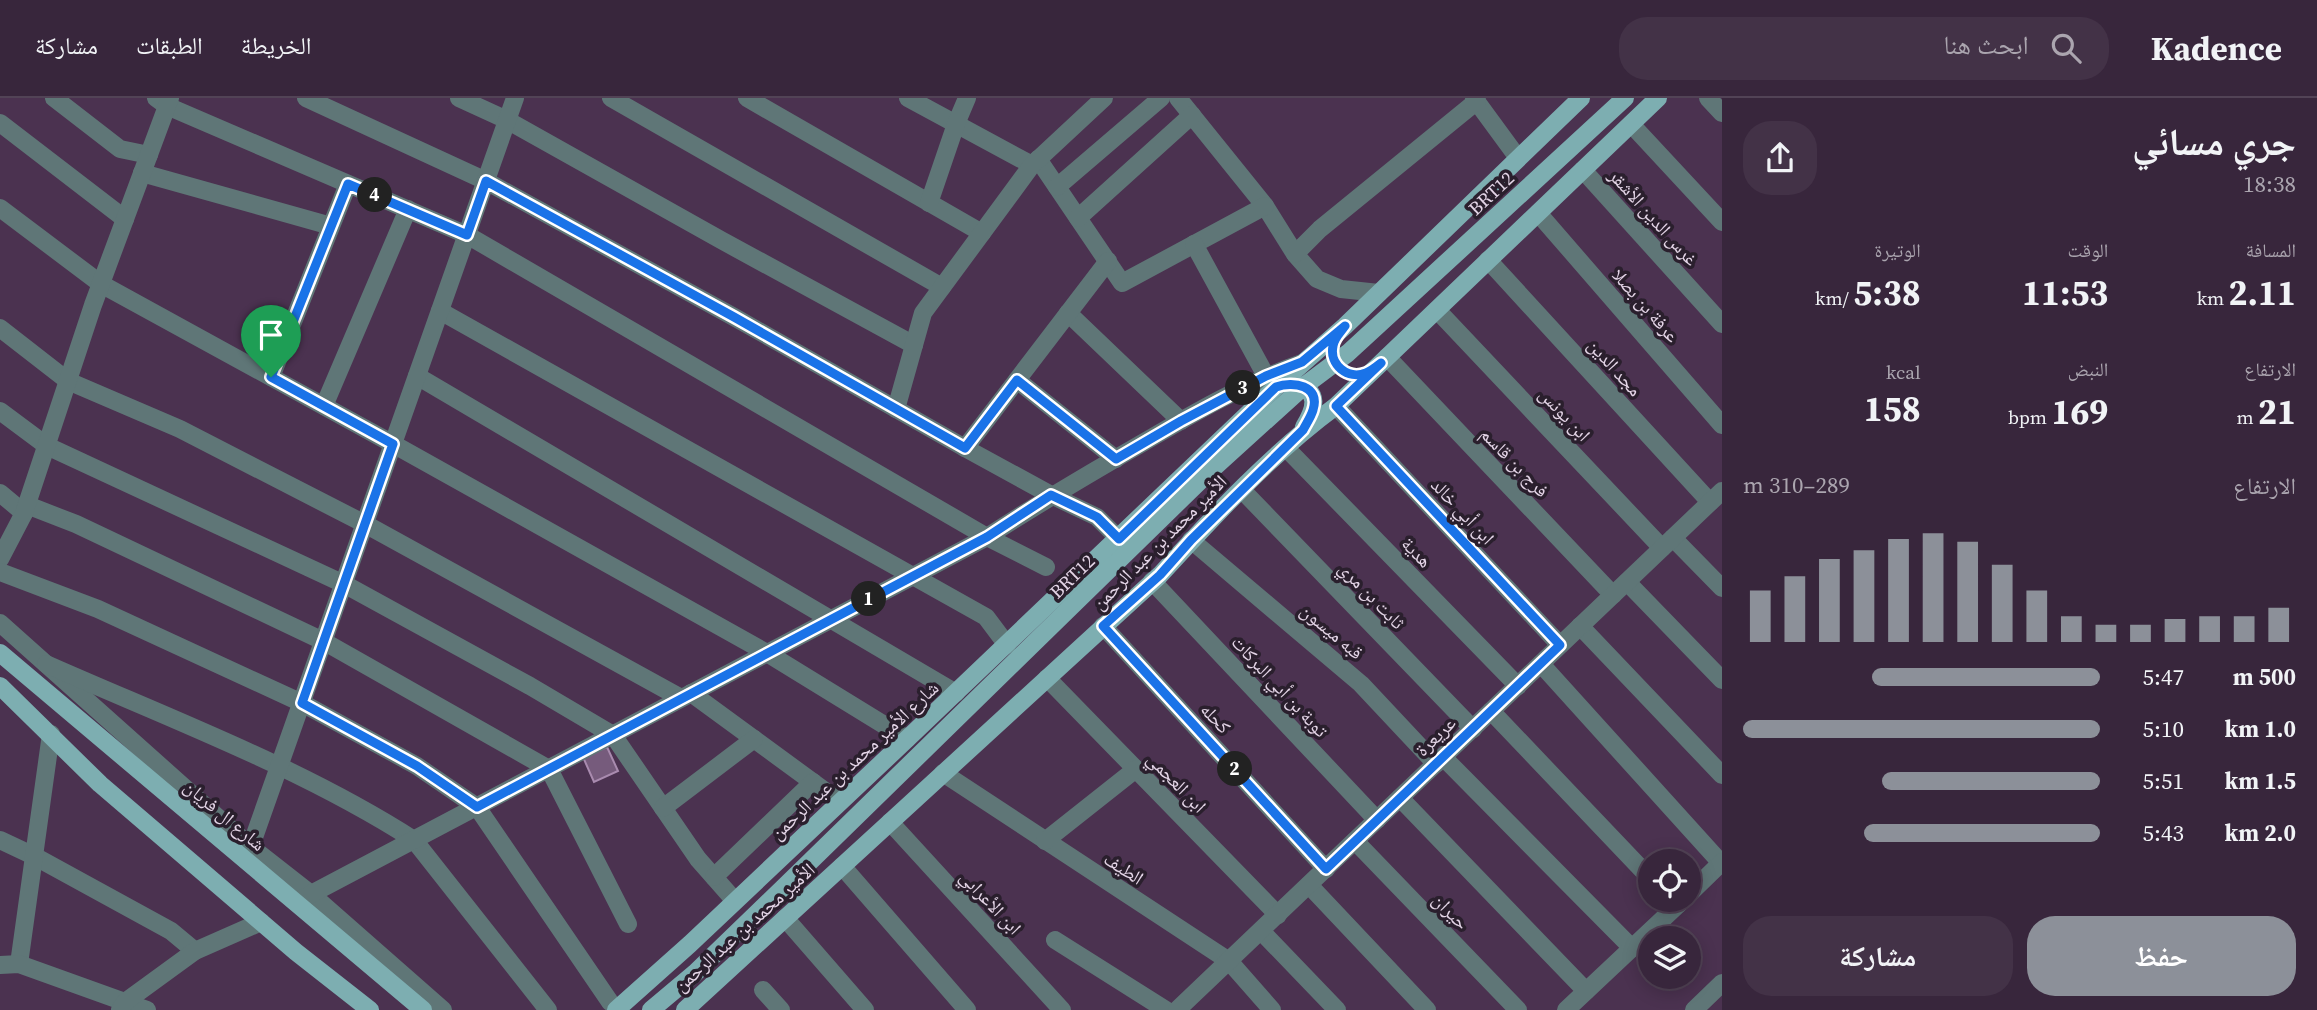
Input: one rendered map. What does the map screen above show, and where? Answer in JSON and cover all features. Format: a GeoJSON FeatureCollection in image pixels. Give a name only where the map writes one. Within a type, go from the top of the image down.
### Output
{"type":"FeatureCollection","features":[{"type":"Feature","properties":{"kind":"main road","name":"الأمير محمد بن عبد الرحمن"},"geometry":{"type":"LineString","coordinates":[[1119,539],[1271,381],[1302,362],[1345,326],[1581,98]]}},
{"type":"Feature","properties":{"kind":"main road","name":"BRT12"},"geometry":{"type":"LineString","coordinates":[[651,1010],[695,973],[1209,472],[1304,386],[1336,363],[1625,98]]}},
{"type":"Feature","properties":{"kind":"main road","name":"الأمير محمد بن عبد الرحمن"},"geometry":{"type":"LineString","coordinates":[[685,1010],[1152,581],[1303,430],[1336,406],[1658,98]]}},
{"type":"Feature","properties":{"kind":"main road"},"geometry":{"type":"LineString","coordinates":[[1345,326],[1333,343],[1333,356],[1344,372],[1357,375],[1370,372],[1384,360]]}},
{"type":"Feature","properties":{"kind":"main road"},"geometry":{"type":"LineString","coordinates":[[1271,381],[1304,386],[1309,391],[1314,404],[1313,412],[1303,430]]}},
{"type":"Feature","properties":{"kind":"main road","name":"شارع الأمير محمد بن عبد الرحمن"},"geometry":{"type":"LineString","coordinates":[[608,1007],[690,944],[1119,539]]}},
{"type":"Feature","properties":{"kind":"main road","name":"شارع ال فريان"},"geometry":{"type":"LineString","coordinates":[[0,653],[303,898],[423,1010]]}},
{"type":"Feature","properties":{"kind":"main road"},"geometry":{"type":"LineString","coordinates":[[0,686],[100,784],[261,922],[370,1010]]}},
{"type":"Feature","properties":{"kind":"street"},"geometry":{"type":"LineString","coordinates":[[54,98],[120,149],[149,155]]}},
{"type":"Feature","properties":{"kind":"street"},"geometry":{"type":"LineString","coordinates":[[306,98],[486,181],[965,448],[1097,517],[1119,539]]}},
{"type":"Feature","properties":{"kind":"street"},"geometry":{"type":"LineString","coordinates":[[459,98],[507,120],[914,345]]}},
{"type":"Feature","properties":{"kind":"street"},"geometry":{"type":"LineString","coordinates":[[1,622],[248,853],[515,98]]}},
{"type":"Feature","properties":{"kind":"street"},"geometry":{"type":"LineString","coordinates":[[611,98],[942,288]]}},
{"type":"Feature","properties":{"kind":"street"},"geometry":{"type":"LineString","coordinates":[[747,98],[982,233]]}},
{"type":"Feature","properties":{"kind":"street"},"geometry":{"type":"LineString","coordinates":[[908,98],[1035,162],[1057,187],[1122,283],[1265,206]]}},
{"type":"Feature","properties":{"kind":"street"},"geometry":{"type":"LineString","coordinates":[[929,203],[967,98]]}},
{"type":"Feature","properties":{"kind":"street"},"geometry":{"type":"LineString","coordinates":[[896,409],[923,313],[1035,162],[1104,98]]}},
{"type":"Feature","properties":{"kind":"street"},"geometry":{"type":"LineString","coordinates":[[1057,187],[1161,98]]}},
{"type":"Feature","properties":{"kind":"street"},"geometry":{"type":"LineString","coordinates":[[1178,98],[1265,206],[1295,254],[1317,279],[1342,289],[1379,293]]}},
{"type":"Feature","properties":{"kind":"street"},"geometry":{"type":"LineString","coordinates":[[1708,98],[1722,113]]}},
{"type":"Feature","properties":{"kind":"street"},"geometry":{"type":"LineString","coordinates":[[1295,254],[1320,229],[1475,100],[1518,158]]}},
{"type":"Feature","properties":{"kind":"street"},"geometry":{"type":"LineString","coordinates":[[1,555],[26,509],[101,284],[149,155],[164,101],[467,235],[987,537],[1046,567]]}},
{"type":"Feature","properties":{"kind":"street"},"geometry":{"type":"LineString","coordinates":[[1078,218],[1192,115]]}},
{"type":"Feature","properties":{"kind":"street"},"geometry":{"type":"LineString","coordinates":[[0,123],[125,219]]}},
{"type":"Feature","properties":{"kind":"street"},"geometry":{"type":"LineString","coordinates":[[1631,124],[1722,222]]}},
{"type":"Feature","properties":{"kind":"street","name":"غرس الدين الأشقر"},"geometry":{"type":"LineString","coordinates":[[1583,170],[1722,324]]}},
{"type":"Feature","properties":{"kind":"street"},"geometry":{"type":"LineString","coordinates":[[142,173],[331,226]]}},
{"type":"Feature","properties":{"kind":"street"},"geometry":{"type":"LineString","coordinates":[[271,377],[348,184]]}},
{"type":"Feature","properties":{"kind":"street"},"geometry":{"type":"LineString","coordinates":[[0,208],[101,284],[768,653],[907,739]]}},
{"type":"Feature","properties":{"kind":"street"},"geometry":{"type":"LineString","coordinates":[[324,406],[408,209]]}},
{"type":"Feature","properties":{"kind":"street","name":"عرفة بن بصلا"},"geometry":{"type":"LineString","coordinates":[[1538,213],[1722,425]]}},
{"type":"Feature","properties":{"kind":"street"},"geometry":{"type":"LineString","coordinates":[[443,1010],[303,898],[987,537],[1051,495],[1181,421],[1271,381],[1194,244]]}},
{"type":"Feature","properties":{"kind":"street","name":"مجد الدين"},"geometry":{"type":"LineString","coordinates":[[1489,260],[1718,497]]}},
{"type":"Feature","properties":{"kind":"street"},"geometry":{"type":"LineString","coordinates":[[965,448],[1108,261]]}},
{"type":"Feature","properties":{"kind":"street","name":"ابن يونس"},"geometry":{"type":"LineString","coordinates":[[1437,310],[1668,543],[1722,588]]}},
{"type":"Feature","properties":{"kind":"street"},"geometry":{"type":"LineString","coordinates":[[440,312],[986,617],[1007,645]]}},
{"type":"Feature","properties":{"kind":"street"},"geometry":{"type":"LineString","coordinates":[[1068,313],[1181,421]]}},
{"type":"Feature","properties":{"kind":"street"},"geometry":{"type":"LineString","coordinates":[[0,328],[68,381],[180,429],[365,524],[686,696],[754,739],[840,802]]}},
{"type":"Feature","properties":{"kind":"street","name":"فرج بن قاسم"},"geometry":{"type":"LineString","coordinates":[[1384,360],[1613,595]]}},
{"type":"Feature","properties":{"kind":"street"},"geometry":{"type":"LineString","coordinates":[[417,376],[956,693]]}},
{"type":"Feature","properties":{"kind":"street"},"geometry":{"type":"LineString","coordinates":[[1017,380],[1116,459]]}},
{"type":"Feature","properties":{"kind":"street","name":"ابن أبي خالد"},"geometry":{"type":"LineString","coordinates":[[1336,406],[1560,645]]}},
{"type":"Feature","properties":{"kind":"street"},"geometry":{"type":"LineString","coordinates":[[0,411],[47,446],[344,584],[613,734],[698,859],[735,901]]}},
{"type":"Feature","properties":{"kind":"street","name":"هدية"},"geometry":{"type":"LineString","coordinates":[[1286,448],[1518,686]]}},
{"type":"Feature","properties":{"kind":"street","name":"ثابت بن مري"},"geometry":{"type":"LineString","coordinates":[[1242,490],[1473,729]]}},
{"type":"Feature","properties":{"kind":"street"},"geometry":{"type":"LineString","coordinates":[[0,494],[26,509],[76,524],[323,641],[549,769],[628,924]]}},
{"type":"Feature","properties":{"kind":"street","name":"عريعرة"},"geometry":{"type":"LineString","coordinates":[[1177,1010],[1718,497]]}},
{"type":"Feature","properties":{"kind":"street","name":"قبه ميسون"},"geometry":{"type":"LineString","coordinates":[[1191,540],[1361,684],[1632,947]]}},
{"type":"Feature","properties":{"kind":"street"},"geometry":{"type":"LineString","coordinates":[[0,572],[98,609],[302,703],[417,766],[477,807],[608,1007]]}},
{"type":"Feature","properties":{"kind":"street","name":"توبة بن أبي البركات"},"geometry":{"type":"LineString","coordinates":[[1152,581],[1377,820]]}},
{"type":"Feature","properties":{"kind":"street"},"geometry":{"type":"LineString","coordinates":[[1627,582],[1722,680]]}},
{"type":"Feature","properties":{"kind":"street","name":"كحله"},"geometry":{"type":"LineString","coordinates":[[1103,626],[1326,869]]}},
{"type":"Feature","properties":{"kind":"street"},"geometry":{"type":"LineString","coordinates":[[1580,626],[1722,775]]}},
{"type":"Feature","properties":{"kind":"street"},"geometry":{"type":"LineString","coordinates":[[46,664],[279,766],[414,840],[548,1010]]}},
{"type":"Feature","properties":{"kind":"street"},"geometry":{"type":"LineString","coordinates":[[1541,664],[1722,863],[1701,882]]}},
{"type":"Feature","properties":{"kind":"street","name":"ابن العجمي"},"geometry":{"type":"LineString","coordinates":[[1047,678],[1278,915]]}},
{"type":"Feature","properties":{"kind":"street"},"geometry":{"type":"LineString","coordinates":[[1491,711],[1638,864]]}},
{"type":"Feature","properties":{"kind":"street"},"geometry":{"type":"LineString","coordinates":[[19,964],[51,734]]}},
{"type":"Feature","properties":{"kind":"street"},"geometry":{"type":"LineString","coordinates":[[663,808],[754,739]]}},
{"type":"Feature","properties":{"kind":"street"},"geometry":{"type":"LineString","coordinates":[[1045,841],[1136,769]]}},
{"type":"Feature","properties":{"kind":"street","name":"الطيف"},"geometry":{"type":"LineString","coordinates":[[943,773],[1229,961],[1272,1010]]}},
{"type":"Feature","properties":{"kind":"street"},"geometry":{"type":"LineString","coordinates":[[714,877],[813,782]]}},
{"type":"Feature","properties":{"kind":"street"},"geometry":{"type":"LineString","coordinates":[[1400,798],[1586,991]]}},
{"type":"Feature","properties":{"kind":"street","name":"ابن الأعرابي"},"geometry":{"type":"LineString","coordinates":[[890,822],[1062,1010]]}},
{"type":"Feature","properties":{"kind":"street"},"geometry":{"type":"LineString","coordinates":[[0,840],[171,931],[195,951]]}},
{"type":"Feature","properties":{"kind":"street","name":"حيران"},"geometry":{"type":"LineString","coordinates":[[1355,841],[1517,1010]]}},
{"type":"Feature","properties":{"kind":"street"},"geometry":{"type":"LineString","coordinates":[[842,866],[967,1010]]}},
{"type":"Feature","properties":{"kind":"street"},"geometry":{"type":"LineString","coordinates":[[1309,885],[1427,1010]]}},
{"type":"Feature","properties":{"kind":"street"},"geometry":{"type":"LineString","coordinates":[[1566,1010],[1668,912]]}},
{"type":"Feature","properties":{"kind":"street"},"geometry":{"type":"LineString","coordinates":[[785,918],[865,1010]]}},
{"type":"Feature","properties":{"kind":"street"},"geometry":{"type":"LineString","coordinates":[[122,1006],[195,951],[261,922]]}},
{"type":"Feature","properties":{"kind":"street"},"geometry":{"type":"LineString","coordinates":[[1261,931],[1337,1010]]}},
{"type":"Feature","properties":{"kind":"street"},"geometry":{"type":"LineString","coordinates":[[1055,940],[1166,1010]]}},
{"type":"Feature","properties":{"kind":"street"},"geometry":{"type":"LineString","coordinates":[[0,965],[19,964],[122,1006],[147,1010]]}},
{"type":"Feature","properties":{"kind":"street"},"geometry":{"type":"LineString","coordinates":[[1694,1010],[1722,983]]}},
{"type":"Feature","properties":{"kind":"street"},"geometry":{"type":"LineString","coordinates":[[763,990],[781,1010]]}},
{"type":"Feature","properties":{"kind":"building"},"geometry":{"type":"Polygon","coordinates":[[[607,747],[618,771],[594,782],[583,757],[607,747]]]}},
{"type":"Feature","properties":{"kind":"route"},"geometry":{"type":"LineString","coordinates":[[486,181],[965,448],[1017,380],[1116,459],[1266,376],[1302,362],[1345,326],[1336,337],[1332,349],[1339,368],[1357,375],[1370,372],[1381,363],[1336,406],[1560,645],[1326,869],[1103,626],[1160,575],[1191,540],[1303,430],[1313,412],[1313,397],[1304,386],[1291,383],[1276,387],[1119,539],[1097,517],[1051,495],[987,537],[477,807],[417,766],[302,703],[393,444],[271,377],[348,184],[467,235],[486,181]]}}]}
